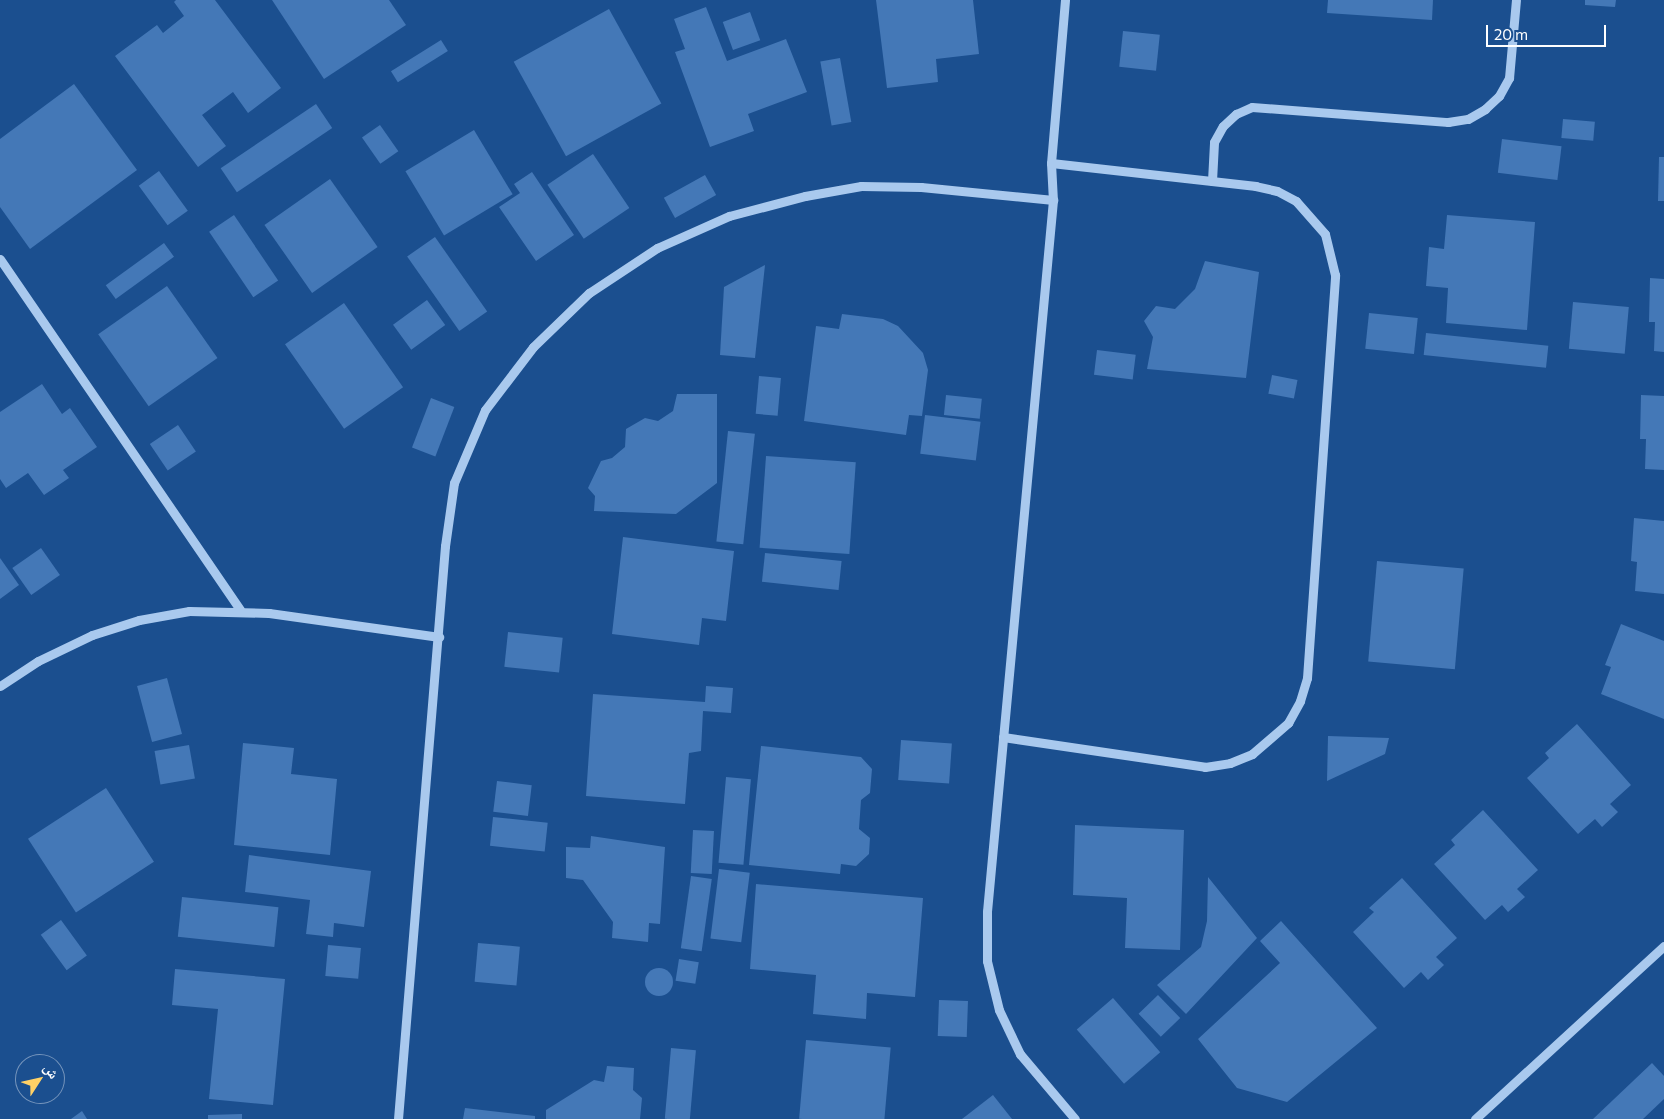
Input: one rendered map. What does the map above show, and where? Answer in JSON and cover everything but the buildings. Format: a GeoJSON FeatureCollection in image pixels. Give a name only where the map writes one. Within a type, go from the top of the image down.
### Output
{"type":"FeatureCollection","features":[{"type":"Feature","properties":{"kind":"street"},"geometry":{"type":"LineString","coordinates":[[1065,0],[1051,163],[1053,200],[987,912],[987,961],[999,1010],[1020,1054],[1075,1119]]}},
{"type":"Feature","properties":{"kind":"street"},"geometry":{"type":"LineString","coordinates":[[1212,181],[1214,142],[1222,126],[1236,114],[1252,107],[1448,122],[1468,119],[1485,109],[1499,96],[1509,78],[1516,0]]}},
{"type":"Feature","properties":{"kind":"street"},"geometry":{"type":"LineString","coordinates":[[1003,737],[1206,767],[1230,763],[1252,754],[1288,723],[1300,701],[1307,670],[1335,275],[1332,253],[1325,234],[1296,201],[1277,191],[1256,186],[1051,163]]}},
{"type":"Feature","properties":{"kind":"street"},"geometry":{"type":"LineString","coordinates":[[398,1119],[445,546],[454,483],[485,410],[533,347],[589,293],[658,248],[729,216],[805,196],[861,186],[921,187],[1053,200]]}},
{"type":"Feature","properties":{"kind":"street"},"geometry":{"type":"LineString","coordinates":[[0,259],[240,610]]}},
{"type":"Feature","properties":{"kind":"street"},"geometry":{"type":"LineString","coordinates":[[0,686],[38,662],[92,635],[139,620],[189,611],[240,610],[439,637]]}},
{"type":"Feature","properties":{"kind":"street"},"geometry":{"type":"LineString","coordinates":[[1475,1119],[1664,946]]}}]}
